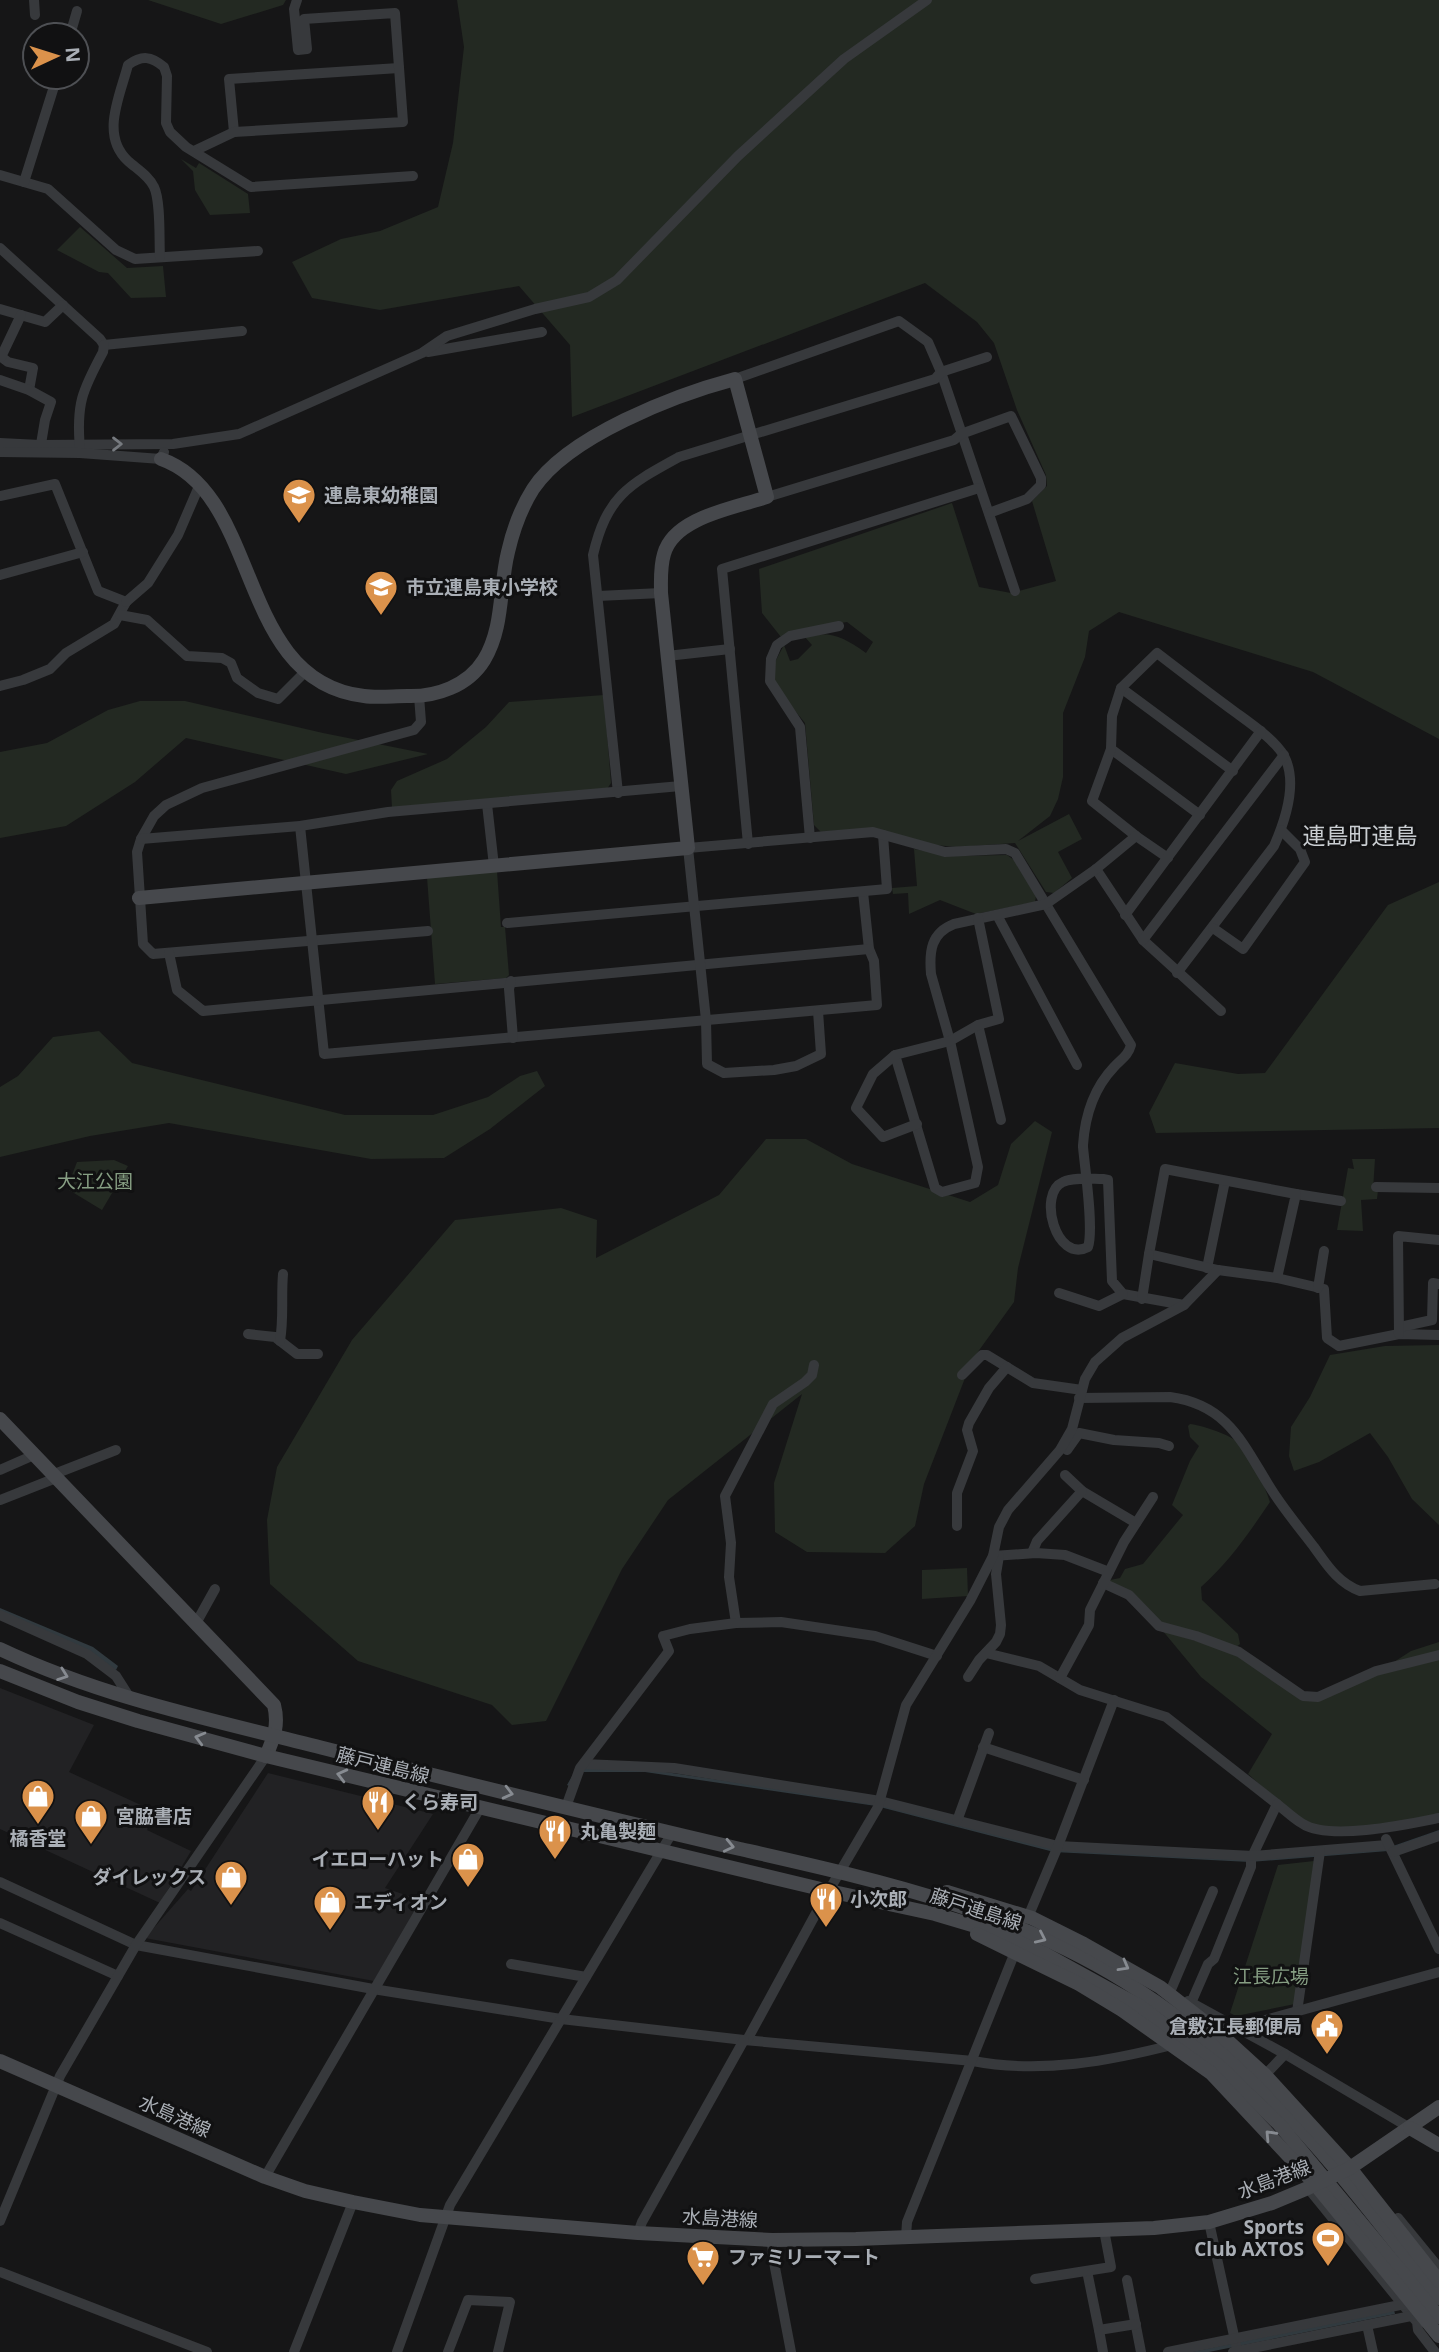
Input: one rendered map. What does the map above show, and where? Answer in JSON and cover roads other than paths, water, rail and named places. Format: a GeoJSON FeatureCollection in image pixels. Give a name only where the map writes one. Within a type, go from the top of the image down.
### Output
{"type":"FeatureCollection","features":[{"type":"Feature","properties":{"kind":"main road"},"geometry":{"type":"LineString","coordinates":[[139,898],[688,848],[661,593],[664,552],[689,522],[767,497],[735,379],[683,395],[630,418],[587,441],[557,462],[534,487],[513,533],[505,563],[497,627],[490,649],[468,679],[450,688],[419,696],[364,696],[322,682],[306,671],[265,617],[210,494],[179,465],[161,459]]}},
{"type":"Feature","properties":{"kind":"main road"},"geometry":{"type":"LineString","coordinates":[[0,1419],[274,1705],[277,1717],[275,1736],[266,1756]]}},
{"type":"Feature","properties":{"kind":"main road","name":"藤戸連島線"},"geometry":{"type":"LineString","coordinates":[[0,1649],[52,1671],[130,1698],[275,1736],[840,1872],[1002,1920],[1092,1963],[1136,1989],[1210,2042],[1260,2087],[1309,2138],[1439,2297]]}},
{"type":"Feature","properties":{"kind":"main road","name":"藤戸連島線"},"geometry":{"type":"LineString","coordinates":[[0,1671],[78,1702],[266,1756],[935,1914],[999,1933],[1043,1953],[1141,2007],[1174,2038],[1219,2066],[1279,2124],[1439,2317]]}},
{"type":"Feature","properties":{"kind":"main road"},"geometry":{"type":"LineString","coordinates":[[900,1888],[951,1893],[1028,1917],[1084,1944],[1165,1989],[1265,2075],[1350,2168],[1439,2281]]}},
{"type":"Feature","properties":{"kind":"main road"},"geometry":{"type":"LineString","coordinates":[[935,1914],[1079,1984],[1174,2038],[1211,2073],[1312,2186],[1406,2302],[1439,2336]]}},
{"type":"Feature","properties":{"kind":"main road","name":"水島港線"},"geometry":{"type":"LineString","coordinates":[[0,2061],[265,2177],[353,2203],[446,2218],[772,2240],[1154,2228],[1209,2221],[1272,2203],[1350,2168],[1439,2108]]}},
{"type":"Feature","properties":{"kind":"main road"},"geometry":{"type":"LineString","coordinates":[[1410,2128],[1439,2144]]}},
{"type":"Feature","properties":{"kind":"street"},"geometry":{"type":"LineString","coordinates":[[34,0],[35,15]]}},
{"type":"Feature","properties":{"kind":"street"},"geometry":{"type":"LineString","coordinates":[[194,151],[234,132],[403,122],[395,13],[304,19],[307,49],[299,50],[294,9],[297,0]]}},
{"type":"Feature","properties":{"kind":"street"},"geometry":{"type":"LineString","coordinates":[[0,452],[167,444],[239,434],[422,353],[447,336],[534,309],[589,297],[617,280],[747,147],[844,60],[927,0]]}},
{"type":"Feature","properties":{"kind":"street"},"geometry":{"type":"LineString","coordinates":[[74,21],[77,11]]}},
{"type":"Feature","properties":{"kind":"street"},"geometry":{"type":"LineString","coordinates":[[160,257],[156,191],[151,181],[120,153],[113,135],[112,123],[128,65],[136,59],[149,57],[164,67],[167,76],[166,123],[177,141],[251,187],[413,176]]}},
{"type":"Feature","properties":{"kind":"street"},"geometry":{"type":"LineString","coordinates":[[234,132],[229,79],[399,68]]}},
{"type":"Feature","properties":{"kind":"street"},"geometry":{"type":"LineString","coordinates":[[24,182],[53,91]]}},
{"type":"Feature","properties":{"kind":"street"},"geometry":{"type":"LineString","coordinates":[[0,175],[48,190],[116,250],[129,257],[258,251]]}},
{"type":"Feature","properties":{"kind":"street"},"geometry":{"type":"LineString","coordinates":[[0,248],[104,345],[103,352],[83,388],[79,414],[80,449]]}},
{"type":"Feature","properties":{"kind":"street"},"geometry":{"type":"LineString","coordinates":[[0,309],[45,322],[63,305]]}},
{"type":"Feature","properties":{"kind":"street"},"geometry":{"type":"LineString","coordinates":[[21,315],[1,356],[8,362],[33,368],[29,390]]}},
{"type":"Feature","properties":{"kind":"street"},"geometry":{"type":"LineString","coordinates":[[735,379],[899,321],[928,342],[941,372],[1014,591]]}},
{"type":"Feature","properties":{"kind":"street"},"geometry":{"type":"LineString","coordinates":[[104,345],[242,331]]}},
{"type":"Feature","properties":{"kind":"street"},"geometry":{"type":"LineString","coordinates":[[422,353],[542,332]]}},
{"type":"Feature","properties":{"kind":"street"},"geometry":{"type":"LineString","coordinates":[[618,793],[593,555],[600,528],[616,497],[641,478],[679,457],[935,379],[941,372],[987,357]]}},
{"type":"Feature","properties":{"kind":"street"},"geometry":{"type":"LineString","coordinates":[[0,380],[29,390],[51,402],[40,449]]}},
{"type":"Feature","properties":{"kind":"street"},"geometry":{"type":"LineString","coordinates":[[767,497],[954,440],[961,434],[1011,416],[1041,478],[1041,485],[1027,499],[989,513]]}},
{"type":"Feature","properties":{"kind":"street"},"geometry":{"type":"LineString","coordinates":[[0,443],[40,449]]}},
{"type":"Feature","properties":{"kind":"street"},"geometry":{"type":"LineString","coordinates":[[80,449],[161,459],[167,444]]}},
{"type":"Feature","properties":{"kind":"street"},"geometry":{"type":"LineString","coordinates":[[0,496],[55,484],[98,591],[126,602]]}},
{"type":"Feature","properties":{"kind":"street"},"geometry":{"type":"LineString","coordinates":[[0,686],[50,669],[66,653],[114,624],[126,602],[148,583],[178,535],[200,484]]}},
{"type":"Feature","properties":{"kind":"street"},"geometry":{"type":"LineString","coordinates":[[748,844],[722,569],[979,488]]}},
{"type":"Feature","properties":{"kind":"street"},"geometry":{"type":"LineString","coordinates":[[0,575],[83,552]]}},
{"type":"Feature","properties":{"kind":"street"},"geometry":{"type":"LineString","coordinates":[[598,596],[661,593]]}},
{"type":"Feature","properties":{"kind":"street"},"geometry":{"type":"LineString","coordinates":[[120,615],[147,620],[187,656],[222,658],[231,663],[237,678],[258,693],[278,699],[306,671]]}},
{"type":"Feature","properties":{"kind":"street"},"geometry":{"type":"LineString","coordinates":[[810,838],[800,727],[770,681],[771,659],[777,645],[790,636],[839,626]]}},
{"type":"Feature","properties":{"kind":"street"},"geometry":{"type":"LineString","coordinates":[[667,656],[730,649]]}},
{"type":"Feature","properties":{"kind":"street"},"geometry":{"type":"LineString","coordinates":[[1168,858],[1092,801],[1111,749],[1112,716],[1121,688],[1157,653],[1261,732],[1284,755],[1289,774],[1288,796],[1281,830],[1274,846],[1177,973]]}},
{"type":"Feature","properties":{"kind":"street"},"geometry":{"type":"LineString","coordinates":[[1121,688],[1233,771]]}},
{"type":"Feature","properties":{"kind":"street"},"geometry":{"type":"LineString","coordinates":[[419,696],[421,722],[414,730],[202,788],[166,805],[154,816],[137,852],[143,944],[153,954],[428,931]]}},
{"type":"Feature","properties":{"kind":"street"},"geometry":{"type":"LineString","coordinates":[[1125,915],[1261,732]]}},
{"type":"Feature","properties":{"kind":"street"},"geometry":{"type":"LineString","coordinates":[[1111,749],[1200,815]]}},
{"type":"Feature","properties":{"kind":"street"},"geometry":{"type":"LineString","coordinates":[[1143,940],[1284,755]]}},
{"type":"Feature","properties":{"kind":"street"},"geometry":{"type":"LineString","coordinates":[[141,839],[300,826],[388,812],[681,786]]}},
{"type":"Feature","properties":{"kind":"street"},"geometry":{"type":"LineString","coordinates":[[487,804],[494,866]]}},
{"type":"Feature","properties":{"kind":"street"},"geometry":{"type":"LineString","coordinates":[[300,826],[324,1054],[877,1005],[874,961],[869,948],[863,892]]}},
{"type":"Feature","properties":{"kind":"street"},"geometry":{"type":"LineString","coordinates":[[1213,928],[1243,949],[1305,862],[1300,849],[1281,830]]}},
{"type":"Feature","properties":{"kind":"street"},"geometry":{"type":"LineString","coordinates":[[818,1011],[821,1054],[796,1066],[774,1070],[724,1073],[707,1065],[706,1020],[688,848],[873,832],[945,852],[1010,850],[1015,853],[1131,1045],[1129,1053],[1113,1067],[1096,1090],[1084,1124],[1083,1147],[1088,1208],[1090,1241],[1085,1250],[1078,1250],[1062,1243],[1055,1229],[1051,1207],[1052,1196],[1059,1184],[1067,1180],[1108,1180],[1112,1281],[1123,1294],[1184,1305]]}},
{"type":"Feature","properties":{"kind":"street"},"geometry":{"type":"LineString","coordinates":[[507,923],[887,889],[883,835]]}},
{"type":"Feature","properties":{"kind":"street"},"geometry":{"type":"LineString","coordinates":[[895,1055],[935,1188],[943,1192],[975,1183],[978,1167],[950,1041],[931,974],[936,934],[943,928],[978,918],[1046,904],[1097,869],[1136,836]]}},
{"type":"Feature","properties":{"kind":"street"},"geometry":{"type":"LineString","coordinates":[[1097,869],[1143,940],[1220,1011]]}},
{"type":"Feature","properties":{"kind":"street"},"geometry":{"type":"LineString","coordinates":[[997,915],[1077,1065]]}},
{"type":"Feature","properties":{"kind":"street"},"geometry":{"type":"LineString","coordinates":[[917,1124],[883,1136],[856,1108],[873,1074],[895,1055],[950,1041],[978,1025],[999,1019],[978,918]]}},
{"type":"Feature","properties":{"kind":"street"},"geometry":{"type":"LineString","coordinates":[[169,953],[177,990],[203,1011],[869,948]]}},
{"type":"Feature","properties":{"kind":"street"},"geometry":{"type":"LineString","coordinates":[[511,981],[509,989],[513,1038]]}},
{"type":"Feature","properties":{"kind":"street"},"geometry":{"type":"LineString","coordinates":[[978,1025],[1001,1120]]}},
{"type":"Feature","properties":{"kind":"street"},"geometry":{"type":"LineString","coordinates":[[1142,1299],[1164,1169],[1341,1200]]}},
{"type":"Feature","properties":{"kind":"street"},"geometry":{"type":"LineString","coordinates":[[968,1677],[996,1642],[1001,1625],[996,1574],[999,1527],[1008,1510],[1060,1450],[1072,1429],[1080,1394],[1095,1362],[1122,1338],[1184,1305],[1213,1269],[1225,1181]]}},
{"type":"Feature","properties":{"kind":"street"},"geometry":{"type":"LineString","coordinates":[[1376,1186],[1439,1188]]}},
{"type":"Feature","properties":{"kind":"street"},"geometry":{"type":"LineString","coordinates":[[1277,1278],[1296,1194]]}},
{"type":"Feature","properties":{"kind":"street"},"geometry":{"type":"LineString","coordinates":[[1399,1331],[1398,1236],[1439,1240]]}},
{"type":"Feature","properties":{"kind":"street"},"geometry":{"type":"LineString","coordinates":[[1318,1288],[1324,1251]]}},
{"type":"Feature","properties":{"kind":"street"},"geometry":{"type":"LineString","coordinates":[[1149,1254],[1213,1269],[1277,1278],[1324,1289],[1327,1338],[1339,1346],[1432,1320],[1433,1283],[1439,1284]]}},
{"type":"Feature","properties":{"kind":"street"},"geometry":{"type":"LineString","coordinates":[[280,1341],[283,1321],[283,1274]]}},
{"type":"Feature","properties":{"kind":"street"},"geometry":{"type":"LineString","coordinates":[[1059,1293],[1099,1306],[1123,1294]]}},
{"type":"Feature","properties":{"kind":"street"},"geometry":{"type":"LineString","coordinates":[[1399,1331],[1439,1335]]}},
{"type":"Feature","properties":{"kind":"street"},"geometry":{"type":"LineString","coordinates":[[248,1334],[269,1335],[297,1354],[318,1354]]}},
{"type":"Feature","properties":{"kind":"street"},"geometry":{"type":"LineString","coordinates":[[962,1375],[982,1355],[992,1357],[1033,1383],[1080,1394],[1183,1399],[1213,1412],[1236,1432],[1275,1494],[1325,1564],[1351,1588],[1368,1591],[1435,1584]]}},
{"type":"Feature","properties":{"kind":"street"},"geometry":{"type":"LineString","coordinates":[[736,1623],[729,1577],[731,1543],[725,1496],[773,1404],[805,1382],[812,1375],[814,1365]]}},
{"type":"Feature","properties":{"kind":"street"},"geometry":{"type":"LineString","coordinates":[[957,1527],[957,1493],[973,1451],[967,1430],[969,1423],[989,1388],[1007,1367]]}},
{"type":"Feature","properties":{"kind":"street"},"geometry":{"type":"LineString","coordinates":[[1051,1460],[1062,1458],[1079,1433],[1114,1440],[1159,1443],[1169,1447]]}},
{"type":"Feature","properties":{"kind":"street"},"geometry":{"type":"LineString","coordinates":[[0,1500],[116,1451]]}},
{"type":"Feature","properties":{"kind":"street"},"geometry":{"type":"LineString","coordinates":[[0,1470],[34,1455]]}},
{"type":"Feature","properties":{"kind":"street"},"geometry":{"type":"LineString","coordinates":[[1065,1475],[1082,1491],[1136,1523]]}},
{"type":"Feature","properties":{"kind":"street"},"geometry":{"type":"LineString","coordinates":[[1032,1553],[1037,1541],[1082,1491]]}},
{"type":"Feature","properties":{"kind":"street"},"geometry":{"type":"LineString","coordinates":[[1060,1678],[1089,1625],[1090,1610],[1103,1583],[1153,1497]]}},
{"type":"Feature","properties":{"kind":"street"},"geometry":{"type":"LineString","coordinates":[[996,1556],[1032,1553],[1065,1555],[1109,1572]]}},
{"type":"Feature","properties":{"kind":"street"},"geometry":{"type":"LineString","coordinates":[[638,2233],[879,1803],[906,1706],[996,1556]]}},
{"type":"Feature","properties":{"kind":"street"},"geometry":{"type":"LineString","coordinates":[[1103,1583],[1129,1595],[1159,1626],[1239,1652],[1303,1696],[1318,1697],[1376,1671],[1439,1655]]}},
{"type":"Feature","properties":{"kind":"street"},"geometry":{"type":"LineString","coordinates":[[195,1625],[215,1589]]}},
{"type":"Feature","properties":{"kind":"street"},"geometry":{"type":"LineString","coordinates":[[0,1615],[87,1654],[116,1676],[130,1698]]}},
{"type":"Feature","properties":{"kind":"street"},"geometry":{"type":"LineString","coordinates":[[566,1807],[581,1769],[669,1651],[663,1636],[690,1629],[736,1623],[781,1622],[876,1636],[937,1656]]}},
{"type":"Feature","properties":{"kind":"street"},"geometry":{"type":"LineString","coordinates":[[986,1653],[1039,1665],[1080,1690],[1166,1717],[1304,1826],[1323,1830],[1383,1829],[1439,1818]]}},
{"type":"Feature","properties":{"kind":"street"},"geometry":{"type":"LineString","coordinates":[[1028,1917],[1114,1700]]}},
{"type":"Feature","properties":{"kind":"street"},"geometry":{"type":"LineString","coordinates":[[957,1821],[989,1734]]}},
{"type":"Feature","properties":{"kind":"street"},"geometry":{"type":"LineString","coordinates":[[983,1747],[1084,1780]]}},
{"type":"Feature","properties":{"kind":"street"},"geometry":{"type":"LineString","coordinates":[[0,2221],[55,2085],[138,1943],[266,1756]]}},
{"type":"Feature","properties":{"kind":"street"},"geometry":{"type":"LineString","coordinates":[[581,1769],[674,1768],[879,1803],[1058,1846],[1252,1859],[1390,1848],[1439,1836]]}},
{"type":"Feature","properties":{"kind":"street"},"geometry":{"type":"LineString","coordinates":[[1192,2003],[1208,1964],[1214,1959],[1252,1859],[1277,1804]]}},
{"type":"Feature","properties":{"kind":"street"},"geometry":{"type":"LineString","coordinates":[[265,2177],[481,1808]]}},
{"type":"Feature","properties":{"kind":"street"},"geometry":{"type":"LineString","coordinates":[[1383,1829],[1439,1950]]}},
{"type":"Feature","properties":{"kind":"street"},"geometry":{"type":"LineString","coordinates":[[397,2352],[450,2205],[672,1833]]}},
{"type":"Feature","properties":{"kind":"street"},"geometry":{"type":"LineString","coordinates":[[1298,2010],[1320,1854]]}},
{"type":"Feature","properties":{"kind":"street"},"geometry":{"type":"LineString","coordinates":[[0,1882],[138,1943],[562,2017],[973,2059],[997,2066],[1032,2067],[1114,2059],[1174,2038],[1238,2029],[1439,1972]]}},
{"type":"Feature","properties":{"kind":"street"},"geometry":{"type":"LineString","coordinates":[[1213,1891],[1165,1989],[1285,2054],[1410,2128]]}},
{"type":"Feature","properties":{"kind":"street"},"geometry":{"type":"LineString","coordinates":[[0,1923],[118,1976]]}},
{"type":"Feature","properties":{"kind":"street"},"geometry":{"type":"LineString","coordinates":[[906,2237],[907,2222],[1015,1952]]}},
{"type":"Feature","properties":{"kind":"street"},"geometry":{"type":"LineString","coordinates":[[510,1964],[586,1977]]}},
{"type":"Feature","properties":{"kind":"street"},"geometry":{"type":"LineString","coordinates":[[1265,2075],[1285,2054]]}},
{"type":"Feature","properties":{"kind":"street"},"geometry":{"type":"LineString","coordinates":[[1350,2168],[1383,2200],[1439,2268]]}},
{"type":"Feature","properties":{"kind":"street"},"geometry":{"type":"LineString","coordinates":[[293,2352],[353,2203]]}},
{"type":"Feature","properties":{"kind":"street"},"geometry":{"type":"LineString","coordinates":[[1209,2221],[1236,2347]]}},
{"type":"Feature","properties":{"kind":"street"},"geometry":{"type":"LineString","coordinates":[[1035,2279],[1111,2267],[1104,2230]]}},
{"type":"Feature","properties":{"kind":"street"},"geometry":{"type":"LineString","coordinates":[[772,2240],[791,2352]]}},
{"type":"Feature","properties":{"kind":"street"},"geometry":{"type":"LineString","coordinates":[[1087,2271],[1103,2352]]}},
{"type":"Feature","properties":{"kind":"street"},"geometry":{"type":"LineString","coordinates":[[0,2272],[207,2352]]}},
{"type":"Feature","properties":{"kind":"street"},"geometry":{"type":"LineString","coordinates":[[1127,2280],[1142,2352]]}},
{"type":"Feature","properties":{"kind":"street"},"geometry":{"type":"LineString","coordinates":[[1236,2347],[1406,2302],[1439,2297]]}},
{"type":"Feature","properties":{"kind":"street"},"geometry":{"type":"LineString","coordinates":[[448,2352],[468,2300],[510,2302],[498,2352]]}},
{"type":"Feature","properties":{"kind":"street"},"geometry":{"type":"LineString","coordinates":[[1406,2302],[1417,2322],[1418,2330],[1435,2352]]}},
{"type":"Feature","properties":{"kind":"street"},"geometry":{"type":"LineString","coordinates":[[1168,2352],[1236,2347],[1439,2310]]}},
{"type":"Feature","properties":{"kind":"street"},"geometry":{"type":"LineString","coordinates":[[1099,2330],[1136,2324]]}},
{"type":"Feature","properties":{"kind":"street"},"geometry":{"type":"LineString","coordinates":[[1367,2325],[1373,2352]]}},
{"type":"Feature","properties":{"kind":"place","name":"連島東幼稚園"},"geometry":{"type":"Point","coordinates":[299,525]}},
{"type":"Feature","properties":{"kind":"place","name":"市立連島東小学校"},"geometry":{"type":"Point","coordinates":[381,617]}},
{"type":"Feature","properties":{"kind":"place","name":"橘香堂"},"geometry":{"type":"Point","coordinates":[38,1826]}},
{"type":"Feature","properties":{"kind":"place","name":"くら寿司"},"geometry":{"type":"Point","coordinates":[378,1832]}},
{"type":"Feature","properties":{"kind":"place","name":"宮脇書店"},"geometry":{"type":"Point","coordinates":[91,1846]}},
{"type":"Feature","properties":{"kind":"place","name":"丸亀製麺"},"geometry":{"type":"Point","coordinates":[555,1861]}},
{"type":"Feature","properties":{"kind":"place","name":"イエローハット"},"geometry":{"type":"Point","coordinates":[468,1889]}},
{"type":"Feature","properties":{"kind":"place","name":"ダイレックス"},"geometry":{"type":"Point","coordinates":[231,1907]}},
{"type":"Feature","properties":{"kind":"place","name":"小次郎"},"geometry":{"type":"Point","coordinates":[826,1929]}},
{"type":"Feature","properties":{"kind":"place","name":"エディオン"},"geometry":{"type":"Point","coordinates":[330,1932]}},
{"type":"Feature","properties":{"kind":"place","name":"倉敷江長郵便局"},"geometry":{"type":"Point","coordinates":[1327,2056]}},
{"type":"Feature","properties":{"kind":"place","name":"Sports Club AXTOS"},"geometry":{"type":"Point","coordinates":[1328,2268]}},
{"type":"Feature","properties":{"kind":"place","name":"ファミリーマート"},"geometry":{"type":"Point","coordinates":[703,2287]}},
{"type":"Feature","properties":{"kind":"district","name":"連島町連島"},"geometry":{"type":"Point","coordinates":[1360,835]}},
{"type":"Feature","properties":{"kind":"park label","name":"大江公園"},"geometry":{"type":"Point","coordinates":[95,1181]}},
{"type":"Feature","properties":{"kind":"park label","name":"江長広場"},"geometry":{"type":"Point","coordinates":[1271,1976]}}]}
